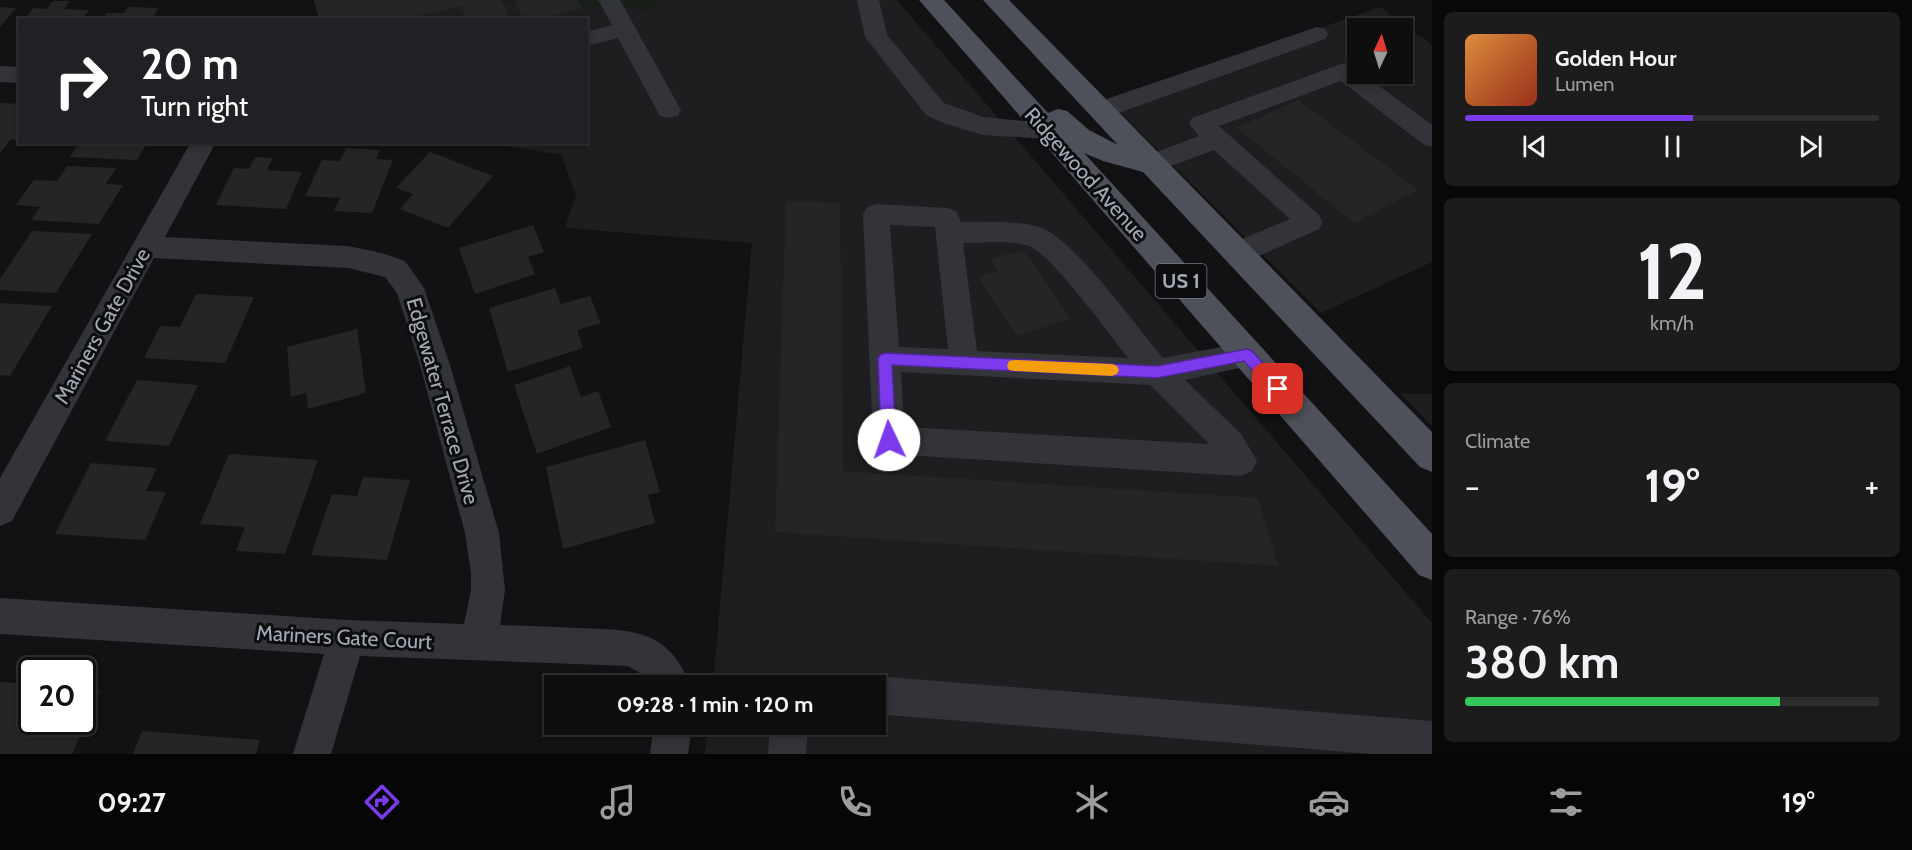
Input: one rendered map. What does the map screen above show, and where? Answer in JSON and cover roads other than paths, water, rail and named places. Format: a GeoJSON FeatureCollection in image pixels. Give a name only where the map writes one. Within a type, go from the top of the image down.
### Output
{"type":"FeatureCollection","features":[{"type":"Feature","properties":{"kind":"main road","name":"Ridgewood Avenue"},"geometry":{"type":"LineString","coordinates":[[931,0],[1432,562]]}},
{"type":"Feature","properties":{"kind":"main road"},"geometry":{"type":"LineString","coordinates":[[949,0],[1068,129],[1087,144],[1113,156],[1152,164]]}},
{"type":"Feature","properties":{"kind":"main road","name":"US 1"},"geometry":{"type":"LineString","coordinates":[[995,0],[1432,456]]}},
{"type":"Feature","properties":{"kind":"street"},"geometry":{"type":"LineString","coordinates":[[609,0],[669,110]]}},
{"type":"Feature","properties":{"kind":"street"},"geometry":{"type":"LineString","coordinates":[[868,0],[876,37],[935,109],[983,126],[1046,130]]}},
{"type":"Feature","properties":{"kind":"street"},"geometry":{"type":"LineString","coordinates":[[588,38],[625,29]]}},
{"type":"Feature","properties":{"kind":"street"},"geometry":{"type":"LineString","coordinates":[[1101,110],[1317,34]]}},
{"type":"Feature","properties":{"kind":"street"},"geometry":{"type":"LineString","coordinates":[[1238,253],[1310,222],[1201,124],[1344,71],[1432,138]]}},
{"type":"Feature","properties":{"kind":"street"},"geometry":{"type":"LineString","coordinates":[[0,74],[18,75]]}},
{"type":"Feature","properties":{"kind":"street"},"geometry":{"type":"LineString","coordinates":[[1152,164],[1218,139]]}},
{"type":"Feature","properties":{"kind":"street","name":"Mariners Gate Drive"},"geometry":{"type":"LineString","coordinates":[[0,510],[203,144]]}},
{"type":"Feature","properties":{"kind":"street"},"geometry":{"type":"LineString","coordinates":[[948,232],[1017,234],[1035,237],[1051,247],[1073,270],[1157,372],[1230,444],[1241,461],[889,440],[876,214],[947,218],[948,232],[964,363]]}},
{"type":"Feature","properties":{"kind":"street","name":"Edgewater Terrace Drive"},"geometry":{"type":"LineString","coordinates":[[146,247],[348,257],[395,268],[410,288],[435,365],[482,533],[488,590],[478,643]]}},
{"type":"Feature","properties":{"kind":"street"},"geometry":{"type":"LineString","coordinates":[[885,359],[1157,372],[1247,355]]}},
{"type":"Feature","properties":{"kind":"street","name":"Mariners Gate Court"},"geometry":{"type":"LineString","coordinates":[[0,616],[347,638],[628,648],[653,660],[668,675]]}},
{"type":"Feature","properties":{"kind":"street"},"geometry":{"type":"LineString","coordinates":[[312,754],[347,638]]}},
{"type":"Feature","properties":{"kind":"street"},"geometry":{"type":"LineString","coordinates":[[886,696],[1432,740]]}},
{"type":"Feature","properties":{"kind":"street"},"geometry":{"type":"LineString","coordinates":[[669,754],[672,735]]}},
{"type":"Feature","properties":{"kind":"street"},"geometry":{"type":"LineString","coordinates":[[787,754],[788,735]]}}]}
